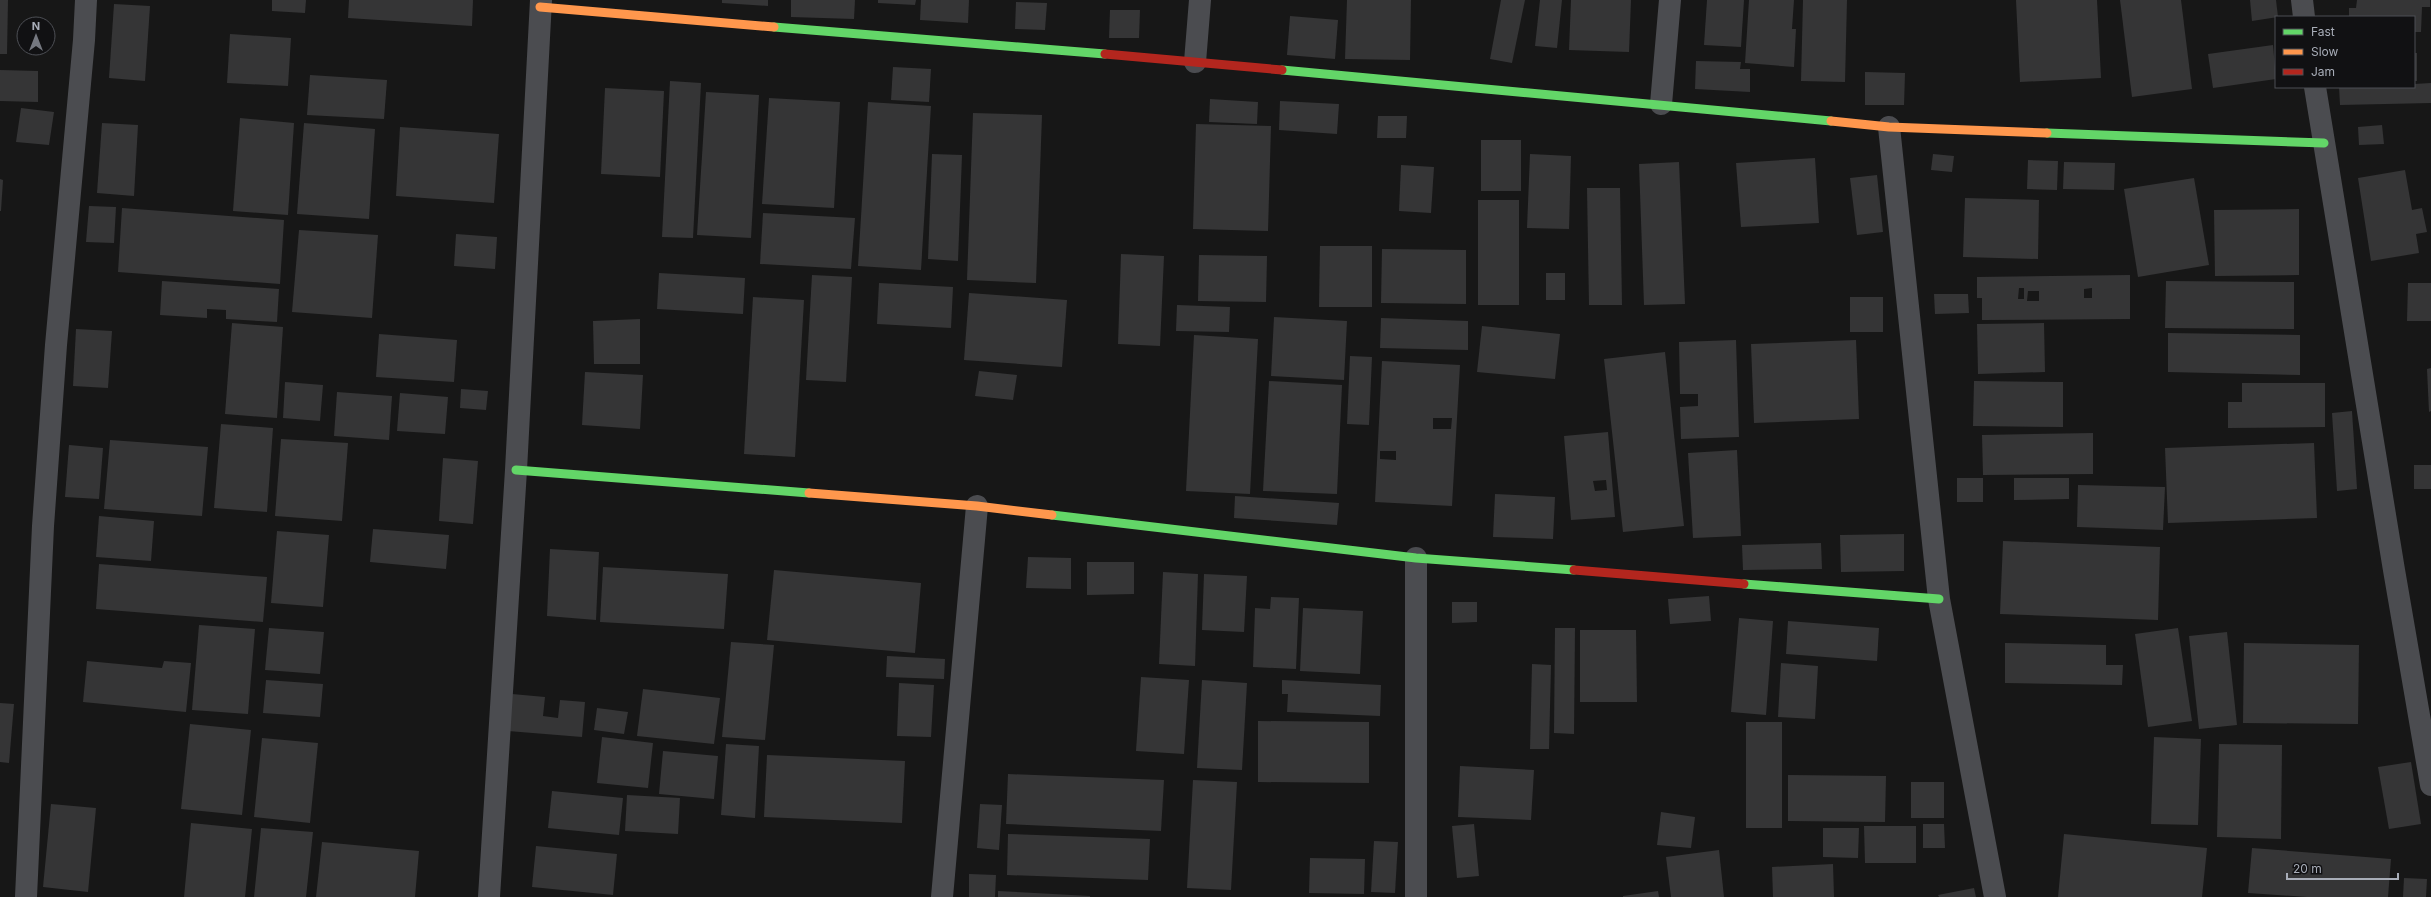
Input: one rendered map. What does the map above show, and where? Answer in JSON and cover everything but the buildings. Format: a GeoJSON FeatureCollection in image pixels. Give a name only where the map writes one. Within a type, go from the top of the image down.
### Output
{"type":"FeatureCollection","features":[{"type":"Feature","properties":{"kind":"street"},"geometry":{"type":"LineString","coordinates":[[26,897],[43,526],[56,345],[84,40],[86,0]]}},
{"type":"Feature","properties":{"kind":"street"},"geometry":{"type":"LineString","coordinates":[[1195,62],[1200,0]]}},
{"type":"Feature","properties":{"kind":"street"},"geometry":{"type":"LineString","coordinates":[[1662,104],[1670,0]]}},
{"type":"Feature","properties":{"kind":"street"},"geometry":{"type":"LineString","coordinates":[[2302,0],[2304,16]]}},
{"type":"Feature","properties":{"kind":"street"},"geometry":{"type":"LineString","coordinates":[[489,897],[516,470],[541,4],[1662,104],[1889,127],[2324,143]]}},
{"type":"Feature","properties":{"kind":"street"},"geometry":{"type":"LineString","coordinates":[[2315,88],[2394,570],[2431,785]]}},
{"type":"Feature","properties":{"kind":"street"},"geometry":{"type":"LineString","coordinates":[[1889,127],[1939,599],[1995,897]]}},
{"type":"Feature","properties":{"kind":"street"},"geometry":{"type":"LineString","coordinates":[[516,470],[977,506],[1416,558],[1939,599]]}},
{"type":"Feature","properties":{"kind":"street"},"geometry":{"type":"LineString","coordinates":[[942,897],[977,506]]}},
{"type":"Feature","properties":{"kind":"street"},"geometry":{"type":"LineString","coordinates":[[1416,558],[1416,897]]}},
{"type":"Feature","properties":{"kind":"traffic: fast"},"geometry":{"type":"LineString","coordinates":[[774,27],[1105,54]]}},
{"type":"Feature","properties":{"kind":"traffic: fast"},"geometry":{"type":"LineString","coordinates":[[1282,70],[1831,121]]}},
{"type":"Feature","properties":{"kind":"traffic: fast"},"geometry":{"type":"LineString","coordinates":[[2047,133],[2324,143]]}},
{"type":"Feature","properties":{"kind":"traffic: fast"},"geometry":{"type":"LineString","coordinates":[[516,470],[809,493]]}},
{"type":"Feature","properties":{"kind":"traffic: fast"},"geometry":{"type":"LineString","coordinates":[[1052,515],[1416,558],[1574,570]]}},
{"type":"Feature","properties":{"kind":"traffic: fast"},"geometry":{"type":"LineString","coordinates":[[1744,584],[1939,599]]}},
{"type":"Feature","properties":{"kind":"traffic: slow"},"geometry":{"type":"LineString","coordinates":[[540,7],[774,27]]}},
{"type":"Feature","properties":{"kind":"traffic: slow"},"geometry":{"type":"LineString","coordinates":[[1831,121],[1889,127],[2047,133]]}},
{"type":"Feature","properties":{"kind":"traffic: slow"},"geometry":{"type":"LineString","coordinates":[[809,493],[977,506],[1052,515]]}},
{"type":"Feature","properties":{"kind":"traffic: jam"},"geometry":{"type":"LineString","coordinates":[[1105,54],[1282,70]]}},
{"type":"Feature","properties":{"kind":"traffic: jam"},"geometry":{"type":"LineString","coordinates":[[1574,570],[1744,584]]}}]}
